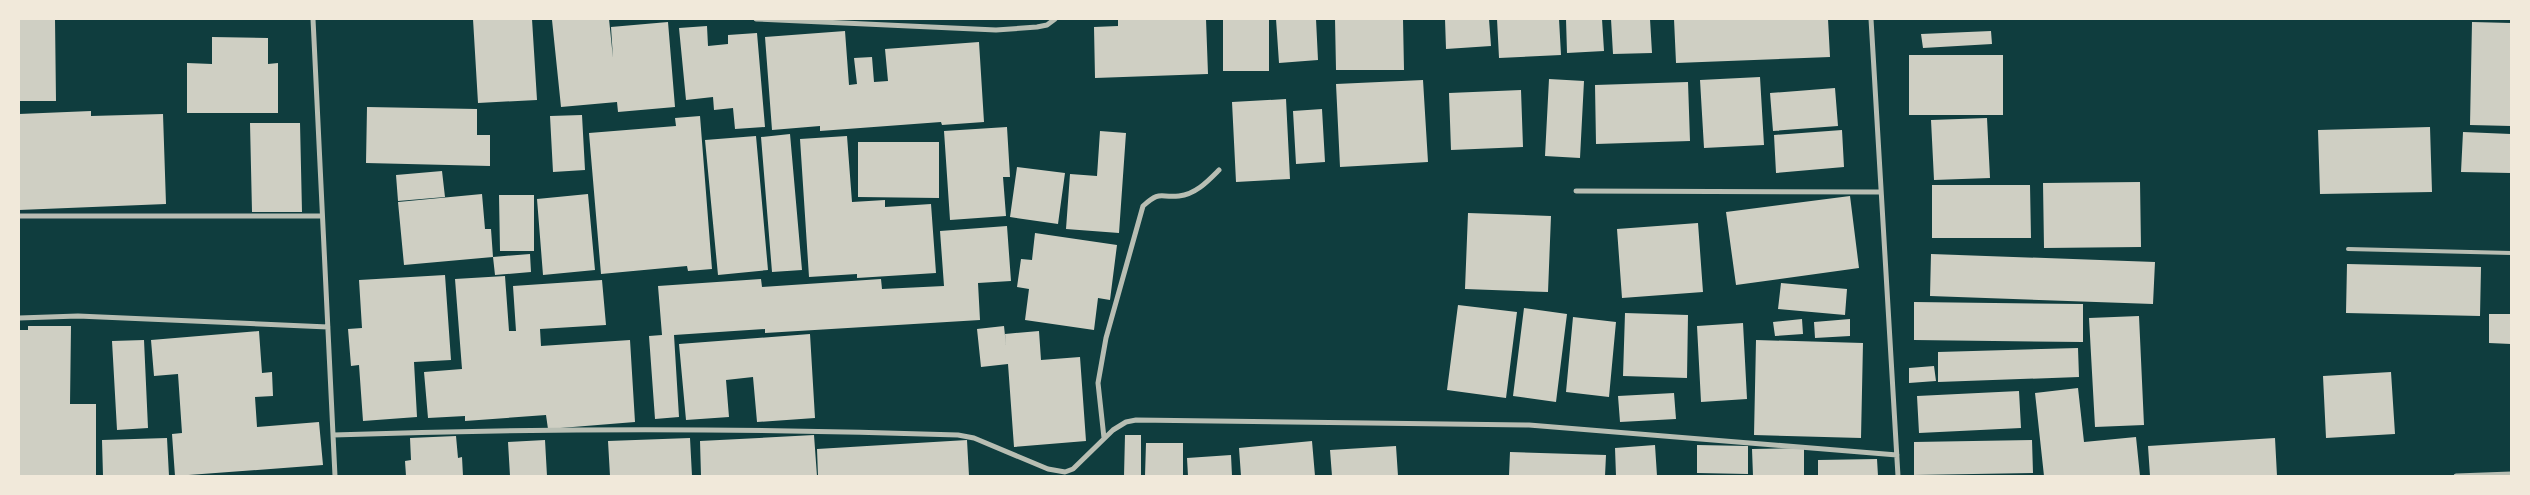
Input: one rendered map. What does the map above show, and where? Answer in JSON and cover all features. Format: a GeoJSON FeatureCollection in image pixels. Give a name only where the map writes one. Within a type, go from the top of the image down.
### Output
{"type":"FeatureCollection","features":[{"type":"Feature","properties":{"kind":"street"},"geometry":{"type":"LineString","coordinates":[[313,19],[335,476]]}},
{"type":"Feature","properties":{"kind":"street"},"geometry":{"type":"LineString","coordinates":[[756,19],[996,30],[1047,25],[1055,19]]}},
{"type":"Feature","properties":{"kind":"street"},"geometry":{"type":"LineString","coordinates":[[1871,19],[1898,476]]}},
{"type":"Feature","properties":{"kind":"street"},"geometry":{"type":"LineString","coordinates":[[1104,438],[1098,383],[1106,338],[1144,206],[1154,197],[1165,194],[1180,196],[1194,191],[1204,185],[1219,170]]}},
{"type":"Feature","properties":{"kind":"street"},"geometry":{"type":"LineString","coordinates":[[1576,191],[1880,192]]}},
{"type":"Feature","properties":{"kind":"street"},"geometry":{"type":"LineString","coordinates":[[19,216],[322,216]]}},
{"type":"Feature","properties":{"kind":"street"},"geometry":{"type":"LineString","coordinates":[[19,318],[78,316],[328,327]]}},
{"type":"Feature","properties":{"kind":"street"},"geometry":{"type":"LineString","coordinates":[[334,435],[478,430],[812,430],[958,435],[974,438],[1048,469],[1065,472],[1073,469],[1119,425],[1136,420],[1529,425],[1897,455]]}},
{"type":"Feature","properties":{"kind":"street"},"geometry":{"type":"LineString","coordinates":[[2456,476],[2511,474]]}},
{"type":"Feature","properties":{"kind":"lane"},"geometry":{"type":"LineString","coordinates":[[2348,249],[2511,253]]}},
{"type":"Feature","properties":{"kind":"building"},"geometry":{"type":"Polygon","coordinates":[[[19,19],[55,19],[56,101],[20,101],[19,19]]]}},
{"type":"Feature","properties":{"kind":"building"},"geometry":{"type":"Polygon","coordinates":[[[473,19],[532,19],[537,100],[478,103],[473,19]]]}},
{"type":"Feature","properties":{"kind":"building"},"geometry":{"type":"Polygon","coordinates":[[[609,19],[613,58],[611,27],[668,22],[675,107],[618,112],[617,102],[561,107],[552,20],[609,19]]]}},
{"type":"Feature","properties":{"kind":"building"},"geometry":{"type":"Polygon","coordinates":[[[1118,19],[1206,19],[1208,74],[1095,78],[1094,27],[1118,26],[1118,19]]]}},
{"type":"Feature","properties":{"kind":"building"},"geometry":{"type":"Polygon","coordinates":[[[1223,19],[1269,19],[1269,71],[1223,71],[1223,19]]]}},
{"type":"Feature","properties":{"kind":"building"},"geometry":{"type":"Polygon","coordinates":[[[1276,19],[1316,19],[1318,60],[1279,63],[1276,19]]]}},
{"type":"Feature","properties":{"kind":"building"},"geometry":{"type":"Polygon","coordinates":[[[1335,19],[1403,19],[1404,70],[1336,70],[1335,19]]]}},
{"type":"Feature","properties":{"kind":"building"},"geometry":{"type":"Polygon","coordinates":[[[1445,19],[1489,19],[1491,46],[1446,49],[1445,19]]]}},
{"type":"Feature","properties":{"kind":"building"},"geometry":{"type":"Polygon","coordinates":[[[1497,19],[1559,19],[1561,55],[1499,58],[1497,19]]]}},
{"type":"Feature","properties":{"kind":"building"},"geometry":{"type":"Polygon","coordinates":[[[1566,19],[1602,19],[1604,51],[1567,53],[1566,19]]]}},
{"type":"Feature","properties":{"kind":"building"},"geometry":{"type":"Polygon","coordinates":[[[1611,19],[1650,19],[1652,53],[1613,54],[1611,19]]]}},
{"type":"Feature","properties":{"kind":"building"},"geometry":{"type":"Polygon","coordinates":[[[1674,19],[1828,19],[1830,57],[1676,63],[1674,19]]]}},
{"type":"Feature","properties":{"kind":"building"},"geometry":{"type":"Polygon","coordinates":[[[2472,22],[2511,23],[2511,126],[2470,125],[2472,22]]]}},
{"type":"Feature","properties":{"kind":"building"},"geometry":{"type":"Polygon","coordinates":[[[707,26],[708,46],[728,44],[728,35],[757,33],[765,127],[735,129],[733,108],[714,110],[713,97],[686,100],[679,28],[707,26]]]}},
{"type":"Feature","properties":{"kind":"building"},"geometry":{"type":"Polygon","coordinates":[[[845,31],[849,85],[857,84],[854,58],[872,57],[874,82],[888,81],[885,49],[979,42],[984,122],[942,125],[941,122],[820,131],[820,126],[772,130],[765,37],[845,31]]]}},
{"type":"Feature","properties":{"kind":"building"},"geometry":{"type":"Polygon","coordinates":[[[1991,31],[1992,44],[1923,48],[1921,34],[1991,31]]]}},
{"type":"Feature","properties":{"kind":"building"},"geometry":{"type":"Polygon","coordinates":[[[212,37],[268,38],[268,64],[278,63],[278,113],[187,113],[187,63],[212,64],[212,37]]]}},
{"type":"Feature","properties":{"kind":"building"},"geometry":{"type":"Polygon","coordinates":[[[1909,55],[2003,55],[2003,115],[1909,115],[1909,55]]]}},
{"type":"Feature","properties":{"kind":"building"},"geometry":{"type":"Polygon","coordinates":[[[1760,77],[1764,145],[1704,148],[1700,80],[1760,77]]]}},
{"type":"Feature","properties":{"kind":"building"},"geometry":{"type":"Polygon","coordinates":[[[1549,79],[1584,81],[1580,158],[1545,156],[1549,79]]]}},
{"type":"Feature","properties":{"kind":"building"},"geometry":{"type":"Polygon","coordinates":[[[1423,80],[1428,162],[1340,167],[1336,84],[1423,80]]]}},
{"type":"Feature","properties":{"kind":"building"},"geometry":{"type":"Polygon","coordinates":[[[1688,82],[1690,141],[1596,144],[1595,85],[1688,82]]]}},
{"type":"Feature","properties":{"kind":"building"},"geometry":{"type":"Polygon","coordinates":[[[1835,88],[1838,126],[1773,131],[1770,93],[1835,88]]]}},
{"type":"Feature","properties":{"kind":"building"},"geometry":{"type":"Polygon","coordinates":[[[1521,90],[1523,147],[1451,150],[1449,93],[1521,90]]]}},
{"type":"Feature","properties":{"kind":"building"},"geometry":{"type":"Polygon","coordinates":[[[1286,99],[1290,179],[1236,182],[1232,102],[1286,99]]]}},
{"type":"Feature","properties":{"kind":"building"},"geometry":{"type":"Polygon","coordinates":[[[367,107],[477,109],[477,135],[490,135],[490,166],[366,163],[367,107]]]}},
{"type":"Feature","properties":{"kind":"building"},"geometry":{"type":"Polygon","coordinates":[[[1322,109],[1325,162],[1296,164],[1293,111],[1322,109]]]}},
{"type":"Feature","properties":{"kind":"building"},"geometry":{"type":"Polygon","coordinates":[[[91,111],[91,116],[163,114],[166,204],[19,210],[19,114],[91,111]]]}},
{"type":"Feature","properties":{"kind":"building"},"geometry":{"type":"Polygon","coordinates":[[[582,115],[585,170],[553,172],[550,116],[582,115]]]}},
{"type":"Feature","properties":{"kind":"building"},"geometry":{"type":"Polygon","coordinates":[[[700,116],[712,269],[688,271],[687,266],[601,274],[589,133],[676,126],[675,118],[700,116]]]}},
{"type":"Feature","properties":{"kind":"building"},"geometry":{"type":"Polygon","coordinates":[[[1987,118],[1990,178],[1934,180],[1931,120],[1987,118]]]}},
{"type":"Feature","properties":{"kind":"building"},"geometry":{"type":"Polygon","coordinates":[[[250,123],[300,123],[302,212],[252,212],[250,123]]]}},
{"type":"Feature","properties":{"kind":"building"},"geometry":{"type":"Polygon","coordinates":[[[1007,127],[1010,177],[1003,177],[1006,216],[950,220],[944,131],[1007,127]]]}},
{"type":"Feature","properties":{"kind":"building"},"geometry":{"type":"Polygon","coordinates":[[[2430,127],[2432,192],[2320,194],[2318,130],[2430,127]]]}},
{"type":"Feature","properties":{"kind":"building"},"geometry":{"type":"Polygon","coordinates":[[[1842,130],[1844,167],[1776,173],[1774,135],[1842,130]]]}},
{"type":"Feature","properties":{"kind":"building"},"geometry":{"type":"Polygon","coordinates":[[[1100,131],[1126,133],[1119,233],[1066,229],[1070,174],[1097,176],[1100,131]]]}},
{"type":"Feature","properties":{"kind":"building"},"geometry":{"type":"Polygon","coordinates":[[[2463,132],[2511,134],[2511,173],[2461,172],[2463,132]]]}},
{"type":"Feature","properties":{"kind":"building"},"geometry":{"type":"Polygon","coordinates":[[[790,134],[802,270],[772,272],[761,137],[790,134]]]}},
{"type":"Feature","properties":{"kind":"building"},"geometry":{"type":"Polygon","coordinates":[[[756,136],[768,270],[718,275],[705,140],[756,136]]]}},
{"type":"Feature","properties":{"kind":"building"},"geometry":{"type":"Polygon","coordinates":[[[847,136],[852,202],[885,200],[885,207],[931,204],[936,273],[857,278],[857,274],[809,277],[800,139],[847,136]]]}},
{"type":"Feature","properties":{"kind":"building"},"geometry":{"type":"Polygon","coordinates":[[[858,142],[939,142],[939,198],[858,197],[858,142]]]}},
{"type":"Feature","properties":{"kind":"building"},"geometry":{"type":"Polygon","coordinates":[[[1017,167],[1065,173],[1058,224],[1010,217],[1017,167]]]}},
{"type":"Feature","properties":{"kind":"building"},"geometry":{"type":"Polygon","coordinates":[[[442,171],[445,197],[398,201],[396,175],[442,171]]]}},
{"type":"Feature","properties":{"kind":"building"},"geometry":{"type":"Polygon","coordinates":[[[2140,182],[2141,247],[2044,248],[2043,183],[2140,182]]]}},
{"type":"Feature","properties":{"kind":"building"},"geometry":{"type":"Polygon","coordinates":[[[1932,185],[2030,185],[2031,238],[1932,238],[1932,185]]]}},
{"type":"Feature","properties":{"kind":"building"},"geometry":{"type":"Polygon","coordinates":[[[482,194],[485,229],[491,229],[493,257],[404,265],[398,202],[482,194]]]}},
{"type":"Feature","properties":{"kind":"building"},"geometry":{"type":"Polygon","coordinates":[[[588,194],[595,270],[543,275],[537,199],[588,194]]]}},
{"type":"Feature","properties":{"kind":"building"},"geometry":{"type":"Polygon","coordinates":[[[499,195],[534,195],[534,251],[500,251],[499,195]]]}},
{"type":"Feature","properties":{"kind":"building"},"geometry":{"type":"Polygon","coordinates":[[[1850,196],[1859,268],[1736,285],[1726,212],[1850,196]]]}},
{"type":"Feature","properties":{"kind":"building"},"geometry":{"type":"Polygon","coordinates":[[[1468,213],[1551,216],[1548,292],[1465,289],[1468,213]]]}},
{"type":"Feature","properties":{"kind":"building"},"geometry":{"type":"Polygon","coordinates":[[[1698,223],[1703,292],[1622,298],[1617,229],[1698,223]]]}},
{"type":"Feature","properties":{"kind":"building"},"geometry":{"type":"Polygon","coordinates":[[[1007,226],[1011,281],[978,283],[980,320],[765,333],[765,329],[674,335],[679,417],[655,419],[649,336],[662,335],[658,286],[761,279],[762,287],[881,279],[882,289],[944,286],[940,231],[1007,226]]]}},
{"type":"Feature","properties":{"kind":"building"},"geometry":{"type":"Polygon","coordinates":[[[1035,233],[1117,245],[1110,300],[1098,298],[1094,330],[1025,320],[1029,289],[1017,287],[1021,259],[1032,260],[1035,233]]]}},
{"type":"Feature","properties":{"kind":"building"},"geometry":{"type":"Polygon","coordinates":[[[530,254],[531,272],[495,275],[493,257],[530,254]]]}},
{"type":"Feature","properties":{"kind":"building"},"geometry":{"type":"Polygon","coordinates":[[[1931,254],[2155,262],[2153,304],[1930,296],[1931,254]]]}},
{"type":"Feature","properties":{"kind":"building"},"geometry":{"type":"Polygon","coordinates":[[[2347,264],[2481,267],[2480,316],[2346,313],[2347,264]]]}},
{"type":"Feature","properties":{"kind":"building"},"geometry":{"type":"Polygon","coordinates":[[[445,275],[451,360],[414,362],[417,417],[363,421],[359,365],[351,366],[348,329],[362,328],[359,280],[445,275]]]}},
{"type":"Feature","properties":{"kind":"building"},"geometry":{"type":"Polygon","coordinates":[[[505,276],[509,331],[516,331],[513,286],[602,280],[606,325],[540,329],[541,346],[630,340],[635,422],[548,429],[546,415],[465,421],[465,416],[428,418],[424,372],[462,369],[455,279],[505,276]]]}},
{"type":"Feature","properties":{"kind":"building"},"geometry":{"type":"Polygon","coordinates":[[[1781,283],[1847,289],[1845,315],[1778,309],[1781,283]]]}},
{"type":"Feature","properties":{"kind":"building"},"geometry":{"type":"Polygon","coordinates":[[[1914,302],[2083,304],[2083,342],[1914,340],[1914,302]]]}},
{"type":"Feature","properties":{"kind":"building"},"geometry":{"type":"Polygon","coordinates":[[[1458,305],[1517,312],[1506,398],[1447,390],[1458,305]]]}},
{"type":"Feature","properties":{"kind":"building"},"geometry":{"type":"Polygon","coordinates":[[[1524,308],[1567,314],[1556,402],[1513,396],[1524,308]]]}},
{"type":"Feature","properties":{"kind":"building"},"geometry":{"type":"Polygon","coordinates":[[[1625,313],[1688,315],[1687,378],[1623,376],[1625,313]]]}},
{"type":"Feature","properties":{"kind":"building"},"geometry":{"type":"Polygon","coordinates":[[[2489,314],[2511,314],[2511,344],[2489,343],[2489,314]]]}},
{"type":"Feature","properties":{"kind":"building"},"geometry":{"type":"Polygon","coordinates":[[[2139,316],[2144,425],[2095,427],[2089,318],[2139,316]]]}},
{"type":"Feature","properties":{"kind":"building"},"geometry":{"type":"Polygon","coordinates":[[[1573,317],[1616,322],[1609,397],[1566,392],[1573,317]]]}},
{"type":"Feature","properties":{"kind":"building"},"geometry":{"type":"Polygon","coordinates":[[[1802,319],[1803,334],[1775,336],[1773,322],[1802,319]]]}},
{"type":"Feature","properties":{"kind":"building"},"geometry":{"type":"Polygon","coordinates":[[[1850,319],[1850,336],[1815,338],[1814,322],[1850,319]]]}},
{"type":"Feature","properties":{"kind":"building"},"geometry":{"type":"Polygon","coordinates":[[[1743,323],[1747,399],[1701,402],[1697,326],[1743,323]]]}},
{"type":"Feature","properties":{"kind":"building"},"geometry":{"type":"Polygon","coordinates":[[[28,326],[71,326],[70,404],[96,404],[96,476],[19,476],[19,330],[28,330],[28,326]]]}},
{"type":"Feature","properties":{"kind":"building"},"geometry":{"type":"Polygon","coordinates":[[[1004,326],[1006,345],[1005,334],[1039,331],[1041,360],[1080,357],[1086,441],[1014,447],[1008,364],[981,367],[977,329],[1004,326]]]}},
{"type":"Feature","properties":{"kind":"building"},"geometry":{"type":"Polygon","coordinates":[[[259,331],[262,373],[272,372],[273,396],[255,397],[257,427],[319,422],[323,465],[175,476],[172,434],[182,433],[178,374],[154,376],[151,340],[259,331]]]}},
{"type":"Feature","properties":{"kind":"building"},"geometry":{"type":"Polygon","coordinates":[[[810,334],[815,418],[757,422],[753,377],[726,380],[729,417],[686,420],[679,344],[810,334]]]}},
{"type":"Feature","properties":{"kind":"building"},"geometry":{"type":"Polygon","coordinates":[[[144,340],[148,428],[117,430],[112,341],[144,340]]]}},
{"type":"Feature","properties":{"kind":"building"},"geometry":{"type":"Polygon","coordinates":[[[1756,340],[1863,343],[1861,438],[1754,435],[1756,340]]]}},
{"type":"Feature","properties":{"kind":"building"},"geometry":{"type":"Polygon","coordinates":[[[2078,348],[2079,377],[1938,382],[1938,352],[2078,348]]]}},
{"type":"Feature","properties":{"kind":"building"},"geometry":{"type":"Polygon","coordinates":[[[1934,366],[1936,381],[1909,383],[1909,368],[1934,366]]]}},
{"type":"Feature","properties":{"kind":"building"},"geometry":{"type":"Polygon","coordinates":[[[2391,372],[2395,434],[2326,438],[2323,376],[2391,372]]]}},
{"type":"Feature","properties":{"kind":"building"},"geometry":{"type":"Polygon","coordinates":[[[2078,388],[2084,442],[2136,437],[2140,476],[2044,476],[2035,393],[2078,388]]]}},
{"type":"Feature","properties":{"kind":"building"},"geometry":{"type":"Polygon","coordinates":[[[2019,391],[2021,428],[1919,433],[1917,396],[2019,391]]]}},
{"type":"Feature","properties":{"kind":"building"},"geometry":{"type":"Polygon","coordinates":[[[1674,393],[1676,419],[1620,422],[1618,396],[1674,393]]]}},
{"type":"Feature","properties":{"kind":"building"},"geometry":{"type":"Polygon","coordinates":[[[814,435],[817,476],[701,476],[700,441],[814,435]]]}},
{"type":"Feature","properties":{"kind":"building"},"geometry":{"type":"Polygon","coordinates":[[[1125,435],[1141,435],[1141,476],[1124,476],[1125,435]]]}},
{"type":"Feature","properties":{"kind":"building"},"geometry":{"type":"Polygon","coordinates":[[[456,436],[458,458],[462,457],[463,476],[406,476],[405,461],[411,460],[410,438],[456,436]]]}},
{"type":"Feature","properties":{"kind":"building"},"geometry":{"type":"Polygon","coordinates":[[[167,438],[169,476],[103,476],[102,440],[167,438]]]}},
{"type":"Feature","properties":{"kind":"building"},"geometry":{"type":"Polygon","coordinates":[[[690,438],[692,476],[610,476],[608,441],[690,438]]]}},
{"type":"Feature","properties":{"kind":"building"},"geometry":{"type":"Polygon","coordinates":[[[2275,438],[2277,476],[2150,476],[2148,446],[2275,438]]]}},
{"type":"Feature","properties":{"kind":"building"},"geometry":{"type":"Polygon","coordinates":[[[545,440],[547,476],[510,476],[508,442],[545,440]]]}},
{"type":"Feature","properties":{"kind":"building"},"geometry":{"type":"Polygon","coordinates":[[[967,440],[969,476],[818,476],[817,449],[967,440]]]}},
{"type":"Feature","properties":{"kind":"building"},"geometry":{"type":"Polygon","coordinates":[[[2032,440],[2033,473],[1914,475],[1914,442],[2032,440]]]}},
{"type":"Feature","properties":{"kind":"building"},"geometry":{"type":"Polygon","coordinates":[[[1312,441],[1315,476],[1241,476],[1239,448],[1312,441]]]}},
{"type":"Feature","properties":{"kind":"building"},"geometry":{"type":"Polygon","coordinates":[[[1146,443],[1183,443],[1183,476],[1145,476],[1146,443]]]}},
{"type":"Feature","properties":{"kind":"building"},"geometry":{"type":"Polygon","coordinates":[[[1655,445],[1657,476],[1616,476],[1615,448],[1655,445]]]}},
{"type":"Feature","properties":{"kind":"building"},"geometry":{"type":"Polygon","coordinates":[[[1697,445],[1748,446],[1748,474],[1697,473],[1697,445]]]}},
{"type":"Feature","properties":{"kind":"building"},"geometry":{"type":"Polygon","coordinates":[[[1396,446],[1398,476],[1332,476],[1330,450],[1396,446]]]}},
{"type":"Feature","properties":{"kind":"building"},"geometry":{"type":"Polygon","coordinates":[[[1804,448],[1804,476],[1753,476],[1752,449],[1804,448]]]}},
{"type":"Feature","properties":{"kind":"building"},"geometry":{"type":"Polygon","coordinates":[[[1510,452],[1606,455],[1605,476],[1509,476],[1510,452]]]}},
{"type":"Feature","properties":{"kind":"building"},"geometry":{"type":"Polygon","coordinates":[[[1231,455],[1232,476],[1188,476],[1187,458],[1231,455]]]}},
{"type":"Feature","properties":{"kind":"building"},"geometry":{"type":"Polygon","coordinates":[[[1877,459],[1878,476],[1818,476],[1818,460],[1877,459]]]}}]}
